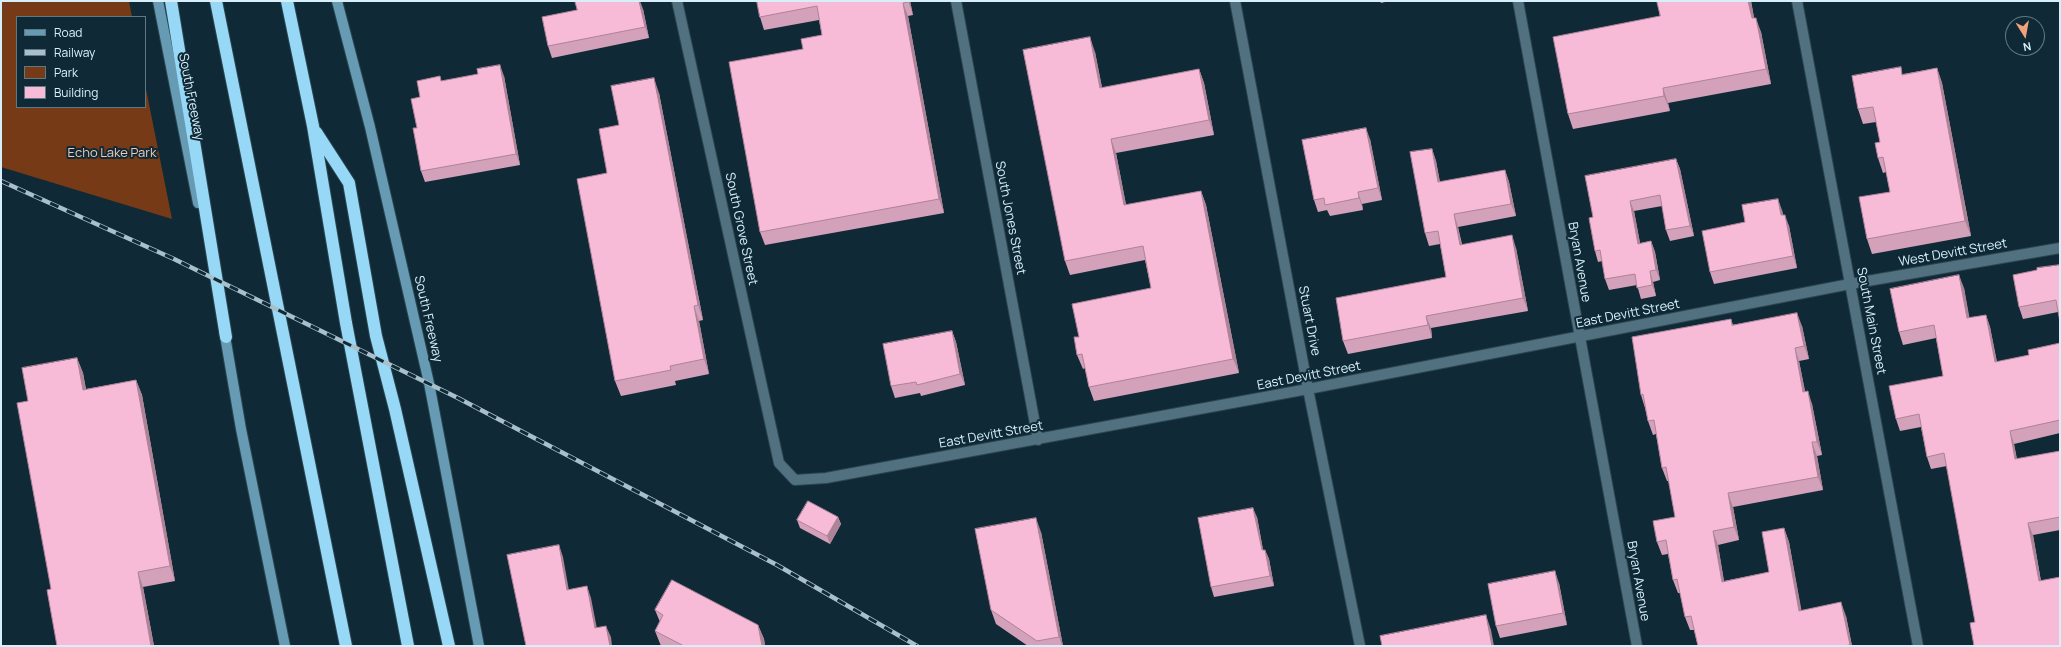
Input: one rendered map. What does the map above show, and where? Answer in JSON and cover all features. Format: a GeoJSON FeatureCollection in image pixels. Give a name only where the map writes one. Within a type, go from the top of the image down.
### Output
{"type":"FeatureCollection","features":[{"type":"Feature","properties":{"kind":"highway"},"geometry":{"type":"LineString","coordinates":[[171,1],[226,337]]}},
{"type":"Feature","properties":{"kind":"highway"},"geometry":{"type":"LineString","coordinates":[[216,1],[346,646]]}},
{"type":"Feature","properties":{"kind":"highway"},"geometry":{"type":"LineString","coordinates":[[287,1],[313,126],[346,323],[408,646]]}},
{"type":"Feature","properties":{"kind":"highway"},"geometry":{"type":"LineString","coordinates":[[313,126],[349,183],[376,336],[395,409],[449,646]]}},
{"type":"Feature","properties":{"kind":"main road","name":"South Freeway"},"geometry":{"type":"LineString","coordinates":[[158,1],[226,337],[241,429],[285,646]]}},
{"type":"Feature","properties":{"kind":"main road","name":"South Freeway"},"geometry":{"type":"LineString","coordinates":[[338,1],[370,127],[429,384],[479,646]]}},
{"type":"Feature","properties":{"kind":"street","name":"South Grove Street"},"geometry":{"type":"LineString","coordinates":[[678,1],[779,463]]}},
{"type":"Feature","properties":{"kind":"street","name":"South Jones Street"},"geometry":{"type":"LineString","coordinates":[[956,1],[1038,440]]}},
{"type":"Feature","properties":{"kind":"street","name":"Stuart Drive"},"geometry":{"type":"LineString","coordinates":[[1235,1],[1308,389],[1360,646]]}},
{"type":"Feature","properties":{"kind":"street","name":"Bryan Avenue"},"geometry":{"type":"LineString","coordinates":[[1518,1],[1637,646]]}},
{"type":"Feature","properties":{"kind":"street","name":"South Main Street"},"geometry":{"type":"LineString","coordinates":[[1797,1],[1918,646]]}},
{"type":"Feature","properties":{"kind":"street","name":"West Devitt Street"},"geometry":{"type":"LineString","coordinates":[[1850,284],[2060,248]]}},
{"type":"Feature","properties":{"kind":"street","name":"East Devitt Street"},"geometry":{"type":"LineString","coordinates":[[779,463],[795,480],[826,478],[1308,389],[1850,284]]}},
{"type":"Feature","properties":{"kind":"green space","name":"Echo Lake Park"},"geometry":{"type":"Polygon","coordinates":[[[1,1],[129,1],[132,16],[16,16],[16,108],[146,108],[146,89],[172,219],[1,167],[1,1]]]}},
{"type":"Feature","properties":{"kind":"building"},"geometry":{"type":"Polygon","coordinates":[[[575,1],[639,1],[645,27],[548,46],[542,17],[577,10],[575,1]]]}},
{"type":"Feature","properties":{"kind":"building"},"geometry":{"type":"Polygon","coordinates":[[[757,1],[908,1],[903,3],[939,199],[760,232],[729,62],[803,49],[801,39],[822,35],[817,6],[760,17],[757,1]]]}},
{"type":"Feature","properties":{"kind":"building"},"geometry":{"type":"Polygon","coordinates":[[[1657,1],[1748,1],[1752,18],[1756,18],[1766,69],[1663,88],[1664,96],[1568,114],[1553,37],[1660,16],[1657,1]]]}},
{"type":"Feature","properties":{"kind":"building"},"geometry":{"type":"Polygon","coordinates":[[[1090,37],[1100,88],[1199,69],[1209,120],[1111,139],[1124,205],[1201,191],[1233,359],[1089,387],[1082,354],[1077,355],[1074,337],[1079,337],[1072,304],[1151,288],[1143,246],[1065,261],[1023,50],[1090,37]]]}},
{"type":"Feature","properties":{"kind":"building"},"geometry":{"type":"Polygon","coordinates":[[[500,65],[516,154],[421,171],[413,128],[417,128],[411,99],[420,97],[417,81],[440,76],[441,81],[478,74],[477,69],[500,65]]]}},
{"type":"Feature","properties":{"kind":"building"},"geometry":{"type":"Polygon","coordinates":[[[1901,67],[1902,75],[1937,68],[1965,221],[1867,239],[1859,197],[1890,192],[1883,157],[1878,158],[1875,143],[1880,142],[1873,107],[1858,109],[1852,76],[1901,67]]]}},
{"type":"Feature","properties":{"kind":"building"},"geometry":{"type":"Polygon","coordinates":[[[654,78],[698,305],[694,306],[704,359],[670,366],[671,370],[615,381],[577,179],[607,173],[599,129],[619,125],[611,86],[654,78]]]}},
{"type":"Feature","properties":{"kind":"building"},"geometry":{"type":"Polygon","coordinates":[[[1366,128],[1378,188],[1358,192],[1359,198],[1325,205],[1324,198],[1314,200],[1302,140],[1366,128]]]}},
{"type":"Feature","properties":{"kind":"building"},"geometry":{"type":"Polygon","coordinates":[[[1432,149],[1438,182],[1505,170],[1511,204],[1454,214],[1460,245],[1512,235],[1523,298],[1426,316],[1428,325],[1343,341],[1336,298],[1446,277],[1438,231],[1425,233],[1410,152],[1432,149]]]}},
{"type":"Feature","properties":{"kind":"building"},"geometry":{"type":"Polygon","coordinates":[[[1676,159],[1690,226],[1666,230],[1660,195],[1630,201],[1638,244],[1651,241],[1656,270],[1650,271],[1652,285],[1637,288],[1635,274],[1605,279],[1600,250],[1595,251],[1589,218],[1593,217],[1585,176],[1676,159]]]}},
{"type":"Feature","properties":{"kind":"building"},"geometry":{"type":"Polygon","coordinates":[[[1778,199],[1781,215],[1785,215],[1793,256],[1710,272],[1702,231],[1745,222],[1742,205],[1778,199]]]}},
{"type":"Feature","properties":{"kind":"building"},"geometry":{"type":"Polygon","coordinates":[[[2060,265],[2060,322],[2056,300],[2019,307],[2013,275],[2037,270],[2037,268],[2060,265]]]}},
{"type":"Feature","properties":{"kind":"building"},"geometry":{"type":"Polygon","coordinates":[[[1959,275],[1967,318],[1986,315],[1995,362],[2029,355],[2028,350],[2060,343],[2060,420],[2010,431],[2015,459],[2060,451],[2060,517],[2028,523],[2039,581],[2060,577],[2060,646],[1974,646],[1970,623],[1975,622],[1944,453],[1927,457],[1919,414],[1896,419],[1889,386],[1943,376],[1934,325],[1899,332],[1890,289],[1959,275]]]}},
{"type":"Feature","properties":{"kind":"building"},"geometry":{"type":"Polygon","coordinates":[[[1797,313],[1804,346],[1795,348],[1803,392],[1808,391],[1817,442],[1812,442],[1818,477],[1728,493],[1734,527],[1713,531],[1722,582],[1769,572],[1762,532],[1784,528],[1799,611],[1841,602],[1850,645],[1698,646],[1691,616],[1685,617],[1677,579],[1673,580],[1666,540],[1657,542],[1653,521],[1675,517],[1666,467],[1662,468],[1654,420],[1648,421],[1643,394],[1641,395],[1632,337],[1731,319],[1732,325],[1797,313]]]}},
{"type":"Feature","properties":{"kind":"building"},"geometry":{"type":"Polygon","coordinates":[[[952,331],[960,374],[917,385],[916,382],[891,386],[883,344],[952,331]]]}},
{"type":"Feature","properties":{"kind":"building"},"geometry":{"type":"Polygon","coordinates":[[[77,358],[83,390],[136,380],[170,566],[138,572],[151,646],[57,646],[47,590],[51,589],[17,403],[28,401],[22,368],[77,358]]]}},
{"type":"Feature","properties":{"kind":"building"},"geometry":{"type":"Polygon","coordinates":[[[808,501],[838,517],[827,536],[797,520],[808,501]]]}},
{"type":"Feature","properties":{"kind":"building"},"geometry":{"type":"Polygon","coordinates":[[[1253,508],[1262,550],[1265,550],[1270,576],[1211,587],[1198,518],[1253,508]]]}},
{"type":"Feature","properties":{"kind":"building"},"geometry":{"type":"Polygon","coordinates":[[[1036,518],[1059,637],[1037,641],[991,610],[975,529],[1036,518]]]}},
{"type":"Feature","properties":{"kind":"building"},"geometry":{"type":"Polygon","coordinates":[[[559,545],[567,590],[587,586],[595,628],[606,626],[610,646],[526,646],[507,555],[559,545]]]}},
{"type":"Feature","properties":{"kind":"building"},"geometry":{"type":"Polygon","coordinates":[[[1555,571],[1563,613],[1496,626],[1488,584],[1555,571]]]}},
{"type":"Feature","properties":{"kind":"building"},"geometry":{"type":"Polygon","coordinates":[[[672,580],[758,625],[762,646],[684,646],[655,631],[663,615],[655,610],[672,580]]]}},
{"type":"Feature","properties":{"kind":"building"},"geometry":{"type":"Polygon","coordinates":[[[1486,615],[1492,646],[1382,646],[1380,636],[1486,615]]]}},
{"type":"Feature","properties":{"kind":"railway"},"geometry":{"type":"LineString","coordinates":[[1,181],[174,259],[458,398],[777,565],[917,646]]}}]}
